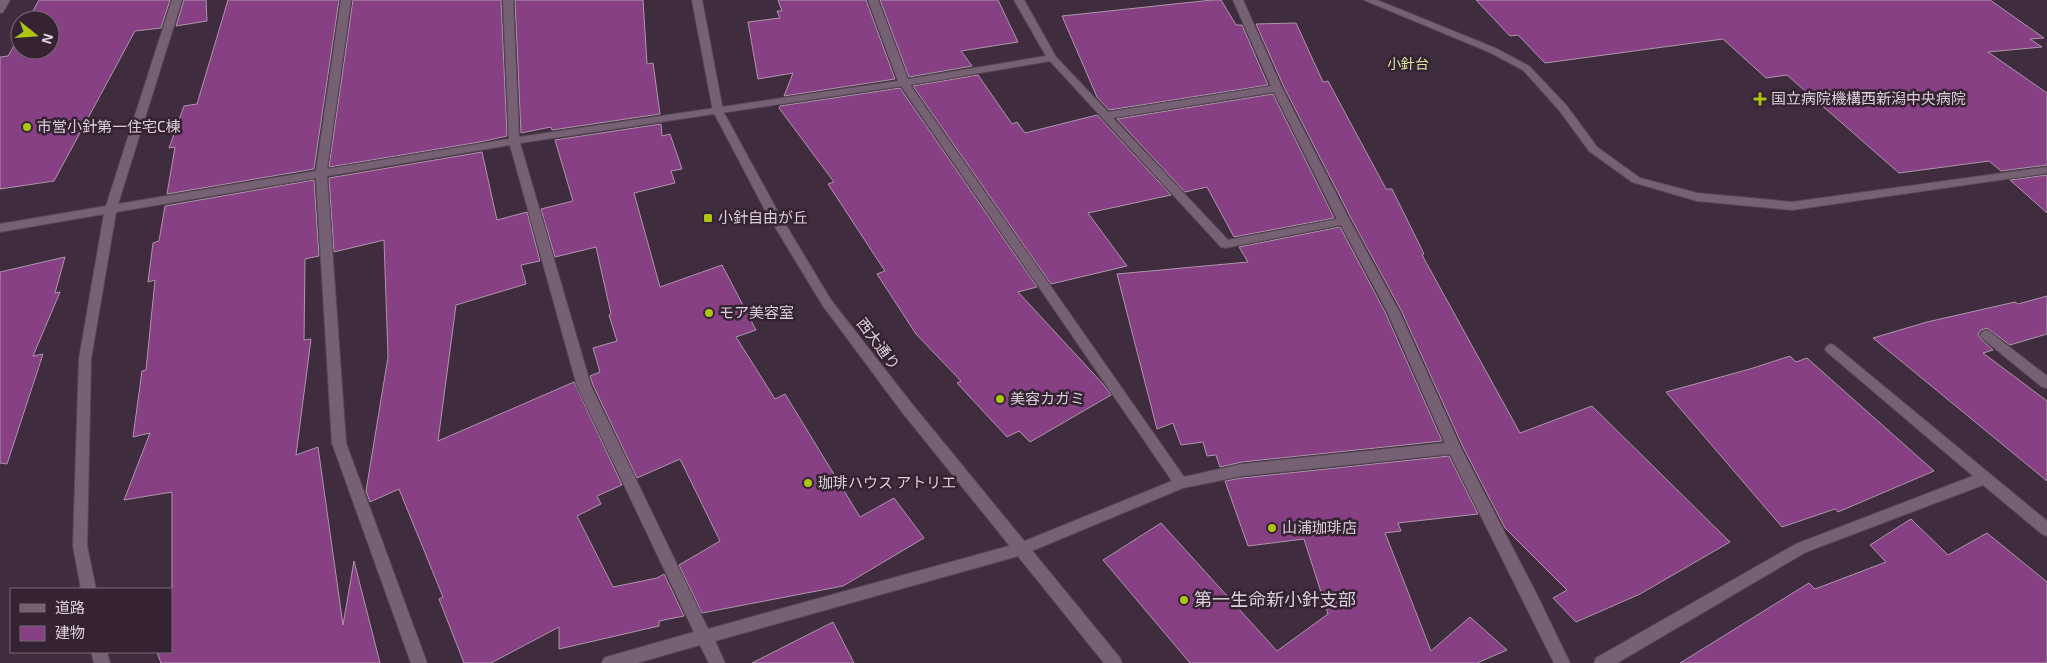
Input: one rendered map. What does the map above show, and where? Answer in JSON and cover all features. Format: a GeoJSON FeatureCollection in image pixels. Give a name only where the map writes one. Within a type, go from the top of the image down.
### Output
{"type":"FeatureCollection","features":[{"type":"Feature","properties":{"kind":"street"},"geometry":{"type":"LineString","coordinates":[[0,10],[5,0]]}},
{"type":"Feature","properties":{"kind":"street"},"geometry":{"type":"LineString","coordinates":[[88,588],[80,546],[85,359],[111,209],[177,0]]}},
{"type":"Feature","properties":{"kind":"street"},"geometry":{"type":"LineString","coordinates":[[346,0],[321,173],[339,443],[420,663]]}},
{"type":"Feature","properties":{"kind":"street"},"geometry":{"type":"LineString","coordinates":[[508,0],[514,141],[584,386],[717,663]]}},
{"type":"Feature","properties":{"kind":"street","name":"西大通り"},"geometry":{"type":"LineString","coordinates":[[697,0],[718,112],[772,212],[827,303],[907,408],[1114,663]]}},
{"type":"Feature","properties":{"kind":"street"},"geometry":{"type":"LineString","coordinates":[[873,0],[904,83],[1180,483]]}},
{"type":"Feature","properties":{"kind":"street"},"geometry":{"type":"LineString","coordinates":[[1019,0],[1052,58],[1225,244],[1344,221]]}},
{"type":"Feature","properties":{"kind":"street"},"geometry":{"type":"LineString","coordinates":[[1238,0],[1277,88],[1344,221],[1393,311],[1454,448],[1562,663]]}},
{"type":"Feature","properties":{"kind":"street"},"geometry":{"type":"LineString","coordinates":[[1369,0],[1492,50],[1526,68],[1563,108],[1593,150],[1636,180],[1697,197],[1792,206],[2047,170]]}},
{"type":"Feature","properties":{"kind":"street"},"geometry":{"type":"LineString","coordinates":[[0,228],[514,141],[718,112],[1052,58]]}},
{"type":"Feature","properties":{"kind":"street"},"geometry":{"type":"LineString","coordinates":[[1104,116],[1277,88]]}},
{"type":"Feature","properties":{"kind":"street"},"geometry":{"type":"LineString","coordinates":[[1986,335],[2047,383]]}},
{"type":"Feature","properties":{"kind":"street"},"geometry":{"type":"LineString","coordinates":[[1831,349],[2047,530]]}},
{"type":"Feature","properties":{"kind":"street"},"geometry":{"type":"LineString","coordinates":[[610,663],[1022,549],[1180,483],[1242,470],[1454,448]]}},
{"type":"Feature","properties":{"kind":"street"},"geometry":{"type":"LineString","coordinates":[[1602,663],[1801,548],[1985,478]]}},
{"type":"Feature","properties":{"kind":"building"},"geometry":{"type":"Polygon","coordinates":[[[39,0],[170,0],[161,28],[135,31],[54,181],[0,189],[0,57],[8,56],[10,52],[10,60],[60,60],[60,10],[34,10],[39,0]]]}},
{"type":"Feature","properties":{"kind":"building"},"geometry":{"type":"Polygon","coordinates":[[[184,0],[206,0],[207,21],[176,26],[184,0]]]}},
{"type":"Feature","properties":{"kind":"building"},"geometry":{"type":"Polygon","coordinates":[[[228,0],[339,0],[314,169],[167,194],[175,147],[169,148],[184,106],[197,104],[228,0]]]}},
{"type":"Feature","properties":{"kind":"building"},"geometry":{"type":"Polygon","coordinates":[[[353,0],[501,0],[507,136],[329,167],[353,0]]]}},
{"type":"Feature","properties":{"kind":"building"},"geometry":{"type":"Polygon","coordinates":[[[515,0],[643,0],[647,64],[653,63],[660,114],[552,130],[551,127],[521,133],[515,0]]]}},
{"type":"Feature","properties":{"kind":"building"},"geometry":{"type":"Polygon","coordinates":[[[778,0],[866,0],[895,79],[784,96],[793,73],[758,79],[748,22],[780,18],[777,11],[782,11],[778,0]]]}},
{"type":"Feature","properties":{"kind":"building"},"geometry":{"type":"Polygon","coordinates":[[[880,0],[998,0],[1018,42],[961,51],[972,66],[909,77],[880,0]]]}},
{"type":"Feature","properties":{"kind":"building"},"geometry":{"type":"Polygon","coordinates":[[[1221,0],[1236,25],[1242,25],[1268,85],[1109,110],[1097,97],[1062,16],[1221,0]]]}},
{"type":"Feature","properties":{"kind":"building"},"geometry":{"type":"Polygon","coordinates":[[[1476,0],[1990,0],[2044,38],[2030,39],[2042,47],[1988,52],[2047,93],[2047,165],[2001,171],[1989,161],[1899,173],[1787,75],[1766,78],[1723,39],[1545,63],[1518,35],[1510,36],[1476,0]]]}},
{"type":"Feature","properties":{"kind":"building"},"geometry":{"type":"Polygon","coordinates":[[[1296,23],[1323,82],[1328,81],[1386,189],[1392,189],[1424,254],[1422,255],[1520,433],[1592,406],[1730,542],[1640,594],[1576,622],[1553,598],[1567,590],[1505,528],[1463,447],[1401,310],[1352,220],[1284,87],[1256,24],[1296,23]]]}},
{"type":"Feature","properties":{"kind":"building"},"geometry":{"type":"Polygon","coordinates":[[[978,75],[1012,124],[1017,122],[1025,133],[1097,115],[1171,195],[1088,213],[1127,266],[1051,284],[913,86],[978,75]]]}},
{"type":"Feature","properties":{"kind":"building"},"geometry":{"type":"Polygon","coordinates":[[[900,88],[1037,287],[1018,292],[1111,395],[1030,442],[1019,431],[1007,437],[957,383],[961,381],[916,334],[877,274],[885,271],[828,184],[834,182],[779,108],[780,106],[900,88]]]}},
{"type":"Feature","properties":{"kind":"building"},"geometry":{"type":"Polygon","coordinates":[[[1273,94],[1334,218],[1234,237],[1207,187],[1185,192],[1117,119],[1273,94]]]}},
{"type":"Feature","properties":{"kind":"building"},"geometry":{"type":"Polygon","coordinates":[[[661,124],[662,136],[670,134],[682,169],[671,171],[675,183],[634,193],[660,287],[722,265],[756,330],[736,337],[775,399],[785,394],[860,517],[894,498],[924,538],[843,586],[702,613],[679,565],[720,541],[680,459],[637,478],[593,385],[590,376],[600,372],[593,348],[617,341],[609,315],[611,314],[596,247],[555,257],[541,209],[573,201],[555,140],[661,124]]]}},
{"type":"Feature","properties":{"kind":"building"},"geometry":{"type":"Polygon","coordinates":[[[482,152],[497,220],[527,212],[540,261],[521,265],[526,284],[456,305],[438,441],[574,382],[622,485],[597,496],[601,504],[577,516],[613,587],[657,578],[664,574],[684,616],[659,621],[659,626],[559,649],[559,627],[491,663],[464,663],[439,599],[443,597],[399,489],[370,502],[366,491],[388,357],[384,240],[334,252],[329,178],[482,152]]]}},
{"type":"Feature","properties":{"kind":"building"},"geometry":{"type":"Polygon","coordinates":[[[2047,175],[2047,213],[2010,180],[2047,175]]]}},
{"type":"Feature","properties":{"kind":"building"},"geometry":{"type":"Polygon","coordinates":[[[314,180],[319,256],[305,259],[304,340],[311,339],[296,455],[318,447],[343,625],[354,561],[380,663],[161,663],[157,653],[172,653],[172,492],[124,500],[150,433],[133,437],[142,371],[146,370],[155,280],[148,282],[153,243],[159,241],[165,206],[314,180]]]}},
{"type":"Feature","properties":{"kind":"building"},"geometry":{"type":"Polygon","coordinates":[[[1340,227],[1385,312],[1442,441],[1242,462],[1220,467],[1216,455],[1207,456],[1203,442],[1181,445],[1173,423],[1157,429],[1117,274],[1248,262],[1239,247],[1340,227]]]}},
{"type":"Feature","properties":{"kind":"building"},"geometry":{"type":"Polygon","coordinates":[[[65,257],[55,293],[60,292],[33,356],[43,354],[7,464],[0,463],[0,272],[65,257]]]}},
{"type":"Feature","properties":{"kind":"building"},"geometry":{"type":"Polygon","coordinates":[[[2047,296],[2047,334],[2010,345],[1987,328],[1981,330],[1978,334],[1993,350],[1983,353],[2047,401],[2047,481],[1873,338],[1927,322],[2015,302],[2018,304],[2047,296]]]}},
{"type":"Feature","properties":{"kind":"building"},"geometry":{"type":"Polygon","coordinates":[[[1790,356],[1796,362],[1807,358],[1934,471],[1838,512],[1835,509],[1782,527],[1666,392],[1790,356]]]}},
{"type":"Feature","properties":{"kind":"building"},"geometry":{"type":"Polygon","coordinates":[[[1449,456],[1478,514],[1398,523],[1401,531],[1385,533],[1431,651],[1470,617],[1507,650],[1477,663],[1190,663],[1103,560],[1161,523],[1277,651],[1328,614],[1304,539],[1248,546],[1225,481],[1449,456]]]}},
{"type":"Feature","properties":{"kind":"building"},"geometry":{"type":"Polygon","coordinates":[[[1911,519],[1948,555],[1987,533],[2047,582],[2047,663],[1680,663],[1809,583],[1815,589],[1886,562],[1870,545],[1911,519]]]}},
{"type":"Feature","properties":{"kind":"building"},"geometry":{"type":"Polygon","coordinates":[[[833,622],[854,663],[752,663],[833,622]]]}},
{"type":"Feature","properties":{"kind":"place","name":"国立病院機構西新潟中央病院"},"geometry":{"type":"Point","coordinates":[1760,99]}},
{"type":"Feature","properties":{"kind":"place","name":"市営小針第一住宅C棟"},"geometry":{"type":"Point","coordinates":[27,127]}},
{"type":"Feature","properties":{"kind":"place","name":"小針自由が丘"},"geometry":{"type":"Point","coordinates":[708,218]}},
{"type":"Feature","properties":{"kind":"place","name":"モア美容室"},"geometry":{"type":"Point","coordinates":[709,313]}},
{"type":"Feature","properties":{"kind":"place","name":"美容カガミ"},"geometry":{"type":"Point","coordinates":[1000,399]}},
{"type":"Feature","properties":{"kind":"place","name":"珈琲ハウス アトリエ"},"geometry":{"type":"Point","coordinates":[808,483]}},
{"type":"Feature","properties":{"kind":"place","name":"山浦珈琲店"},"geometry":{"type":"Point","coordinates":[1272,528]}},
{"type":"Feature","properties":{"kind":"place","name":"第一生命新小針支部"},"geometry":{"type":"Point","coordinates":[1184,600]}},
{"type":"Feature","properties":{"kind":"district","name":"小針台"},"geometry":{"type":"Point","coordinates":[1408,64]}}]}
